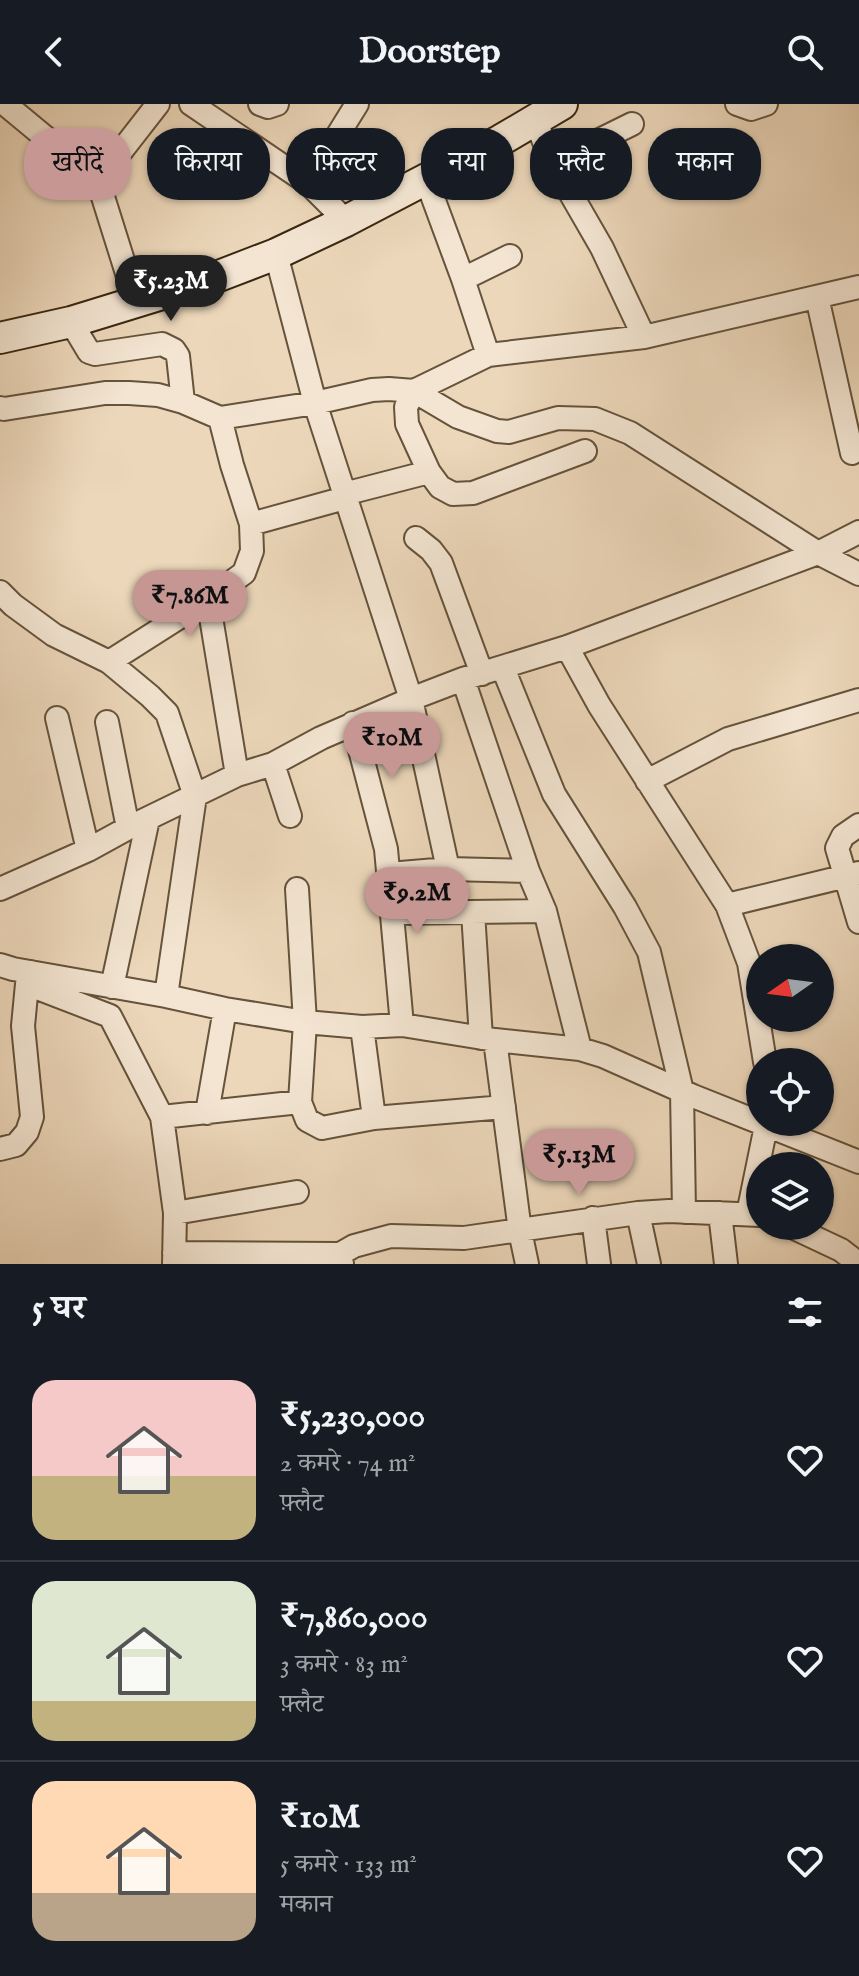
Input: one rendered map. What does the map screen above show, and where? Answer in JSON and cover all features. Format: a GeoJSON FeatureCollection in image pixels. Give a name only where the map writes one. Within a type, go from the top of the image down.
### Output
{"type":"FeatureCollection","features":[{"type":"Feature","properties":{"kind":"street"},"geometry":{"type":"LineString","coordinates":[[5,104],[34,128]]}},
{"type":"Feature","properties":{"kind":"street"},"geometry":{"type":"LineString","coordinates":[[131,139],[158,104]]}},
{"type":"Feature","properties":{"kind":"street"},"geometry":{"type":"LineString","coordinates":[[191,104],[286,168]]}},
{"type":"Feature","properties":{"kind":"street"},"geometry":{"type":"LineString","coordinates":[[260,104],[268,107],[277,104]]}},
{"type":"Feature","properties":{"kind":"street"},"geometry":{"type":"LineString","coordinates":[[342,128],[357,104]]}},
{"type":"Feature","properties":{"kind":"street"},"geometry":{"type":"LineString","coordinates":[[514,131],[562,104]]}},
{"type":"Feature","properties":{"kind":"street"},"geometry":{"type":"LineString","coordinates":[[737,104],[751,109],[766,104]]}},
{"type":"Feature","properties":{"kind":"street"},"geometry":{"type":"LineString","coordinates":[[535,120],[538,128]]}},
{"type":"Feature","properties":{"kind":"street"},"geometry":{"type":"LineString","coordinates":[[624,128],[632,124]]}},
{"type":"Feature","properties":{"kind":"street"},"geometry":{"type":"LineString","coordinates":[[0,338],[71,322],[211,279],[276,254],[421,182]]}},
{"type":"Feature","properties":{"kind":"street"},"geometry":{"type":"LineString","coordinates":[[104,200],[136,302]]}},
{"type":"Feature","properties":{"kind":"street"},"geometry":{"type":"LineString","coordinates":[[325,200],[346,221]]}},
{"type":"Feature","properties":{"kind":"street"},"geometry":{"type":"LineString","coordinates":[[434,200],[488,355]]}},
{"type":"Feature","properties":{"kind":"street"},"geometry":{"type":"LineString","coordinates":[[574,200],[602,248],[644,337]]}},
{"type":"Feature","properties":{"kind":"street"},"geometry":{"type":"LineString","coordinates":[[276,254],[315,403],[411,699],[448,869]]}},
{"type":"Feature","properties":{"kind":"street"},"geometry":{"type":"LineString","coordinates":[[463,279],[510,256]]}},
{"type":"Feature","properties":{"kind":"street"},"geometry":{"type":"LineString","coordinates":[[0,408],[117,393],[158,395],[220,418],[315,403],[372,390],[414,391],[488,355],[644,337],[859,287]]}},
{"type":"Feature","properties":{"kind":"street"},"geometry":{"type":"LineString","coordinates":[[817,297],[852,453]]}},
{"type":"Feature","properties":{"kind":"street"},"geometry":{"type":"LineString","coordinates":[[71,322],[89,352],[95,354],[162,344],[169,346],[178,356],[183,402]]}},
{"type":"Feature","properties":{"kind":"street"},"geometry":{"type":"LineString","coordinates":[[414,391],[406,407],[407,424],[429,472],[440,487],[453,494],[473,493],[585,451]]}},
{"type":"Feature","properties":{"kind":"street"},"geometry":{"type":"LineString","coordinates":[[414,391],[458,417],[497,431],[509,432],[558,418],[595,419],[630,433],[818,553],[859,574]]}},
{"type":"Feature","properties":{"kind":"street"},"geometry":{"type":"LineString","coordinates":[[109,662],[244,573],[252,551],[251,524],[220,418]]}},
{"type":"Feature","properties":{"kind":"street"},"geometry":{"type":"LineString","coordinates":[[251,524],[429,472]]}},
{"type":"Feature","properties":{"kind":"street"},"geometry":{"type":"LineString","coordinates":[[0,889],[88,850],[237,775],[273,764],[353,723],[411,699],[567,647],[818,553],[859,532]]}},
{"type":"Feature","properties":{"kind":"street"},"geometry":{"type":"LineString","coordinates":[[416,538],[441,563],[483,674],[528,871],[545,911],[580,1049]]}},
{"type":"Feature","properties":{"kind":"street"},"geometry":{"type":"LineString","coordinates":[[0,592],[54,635],[109,662],[167,713],[195,796],[166,996]]}},
{"type":"Feature","properties":{"kind":"street"},"geometry":{"type":"LineString","coordinates":[[208,599],[237,775]]}},
{"type":"Feature","properties":{"kind":"street"},"geometry":{"type":"LineString","coordinates":[[567,647],[599,705],[727,905],[749,963],[763,1048]]}},
{"type":"Feature","properties":{"kind":"street"},"geometry":{"type":"LineString","coordinates":[[483,674],[625,907],[649,952],[682,1091],[684,1212]]}},
{"type":"Feature","properties":{"kind":"street"},"geometry":{"type":"LineString","coordinates":[[647,781],[728,739],[859,700]]}},
{"type":"Feature","properties":{"kind":"street"},"geometry":{"type":"LineString","coordinates":[[57,718],[88,850]]}},
{"type":"Feature","properties":{"kind":"street"},"geometry":{"type":"LineString","coordinates":[[107,722],[128,828]]}},
{"type":"Feature","properties":{"kind":"street"},"geometry":{"type":"LineString","coordinates":[[353,723],[386,849],[402,1025]]}},
{"type":"Feature","properties":{"kind":"street"},"geometry":{"type":"LineString","coordinates":[[273,764],[290,816]]}},
{"type":"Feature","properties":{"kind":"street"},"geometry":{"type":"LineString","coordinates":[[112,987],[148,819]]}},
{"type":"Feature","properties":{"kind":"street"},"geometry":{"type":"LineString","coordinates":[[859,825],[843,836],[837,848],[852,874],[859,922]]}},
{"type":"Feature","properties":{"kind":"street"},"geometry":{"type":"LineString","coordinates":[[389,874],[448,869],[528,871]]}},
{"type":"Feature","properties":{"kind":"street"},"geometry":{"type":"LineString","coordinates":[[727,905],[852,874]]}},
{"type":"Feature","properties":{"kind":"street"},"geometry":{"type":"LineString","coordinates":[[297,889],[305,1022],[300,1102],[307,1120],[322,1128],[374,1118],[504,1107]]}},
{"type":"Feature","properties":{"kind":"street"},"geometry":{"type":"LineString","coordinates":[[392,913],[545,911]]}},
{"type":"Feature","properties":{"kind":"street"},"geometry":{"type":"LineString","coordinates":[[473,912],[488,1039],[504,1107],[527,1264]]}},
{"type":"Feature","properties":{"kind":"street"},"geometry":{"type":"LineString","coordinates":[[14,972],[305,1022],[362,1027],[402,1025],[580,1049],[746,1116]]}},
{"type":"Feature","properties":{"kind":"street"},"geometry":{"type":"LineString","coordinates":[[0,1149],[16,1145],[27,1132],[32,1117],[14,972]]}},
{"type":"Feature","properties":{"kind":"street"},"geometry":{"type":"LineString","coordinates":[[14,972],[110,1016],[162,1117],[175,1213],[174,1258],[341,1259],[354,1246],[391,1236],[464,1238],[638,1213],[746,1215]]}},
{"type":"Feature","properties":{"kind":"street"},"geometry":{"type":"LineString","coordinates":[[207,1113],[225,1009]]}},
{"type":"Feature","properties":{"kind":"street"},"geometry":{"type":"LineString","coordinates":[[0,1031],[23,1026]]}},
{"type":"Feature","properties":{"kind":"street"},"geometry":{"type":"LineString","coordinates":[[362,1027],[374,1118]]}},
{"type":"Feature","properties":{"kind":"street"},"geometry":{"type":"LineString","coordinates":[[162,1117],[300,1102]]}},
{"type":"Feature","properties":{"kind":"street"},"geometry":{"type":"LineString","coordinates":[[796,1136],[859,1162]]}},
{"type":"Feature","properties":{"kind":"street"},"geometry":{"type":"LineString","coordinates":[[175,1213],[297,1192]]}},
{"type":"Feature","properties":{"kind":"street"},"geometry":{"type":"LineString","coordinates":[[638,1213],[649,1264]]}},
{"type":"Feature","properties":{"kind":"street"},"geometry":{"type":"LineString","coordinates":[[720,1213],[726,1264]]}},
{"type":"Feature","properties":{"kind":"street"},"geometry":{"type":"LineString","coordinates":[[593,1218],[599,1264]]}},
{"type":"Feature","properties":{"kind":"street"},"geometry":{"type":"LineString","coordinates":[[820,1240],[841,1250],[859,1264]]}}]}
